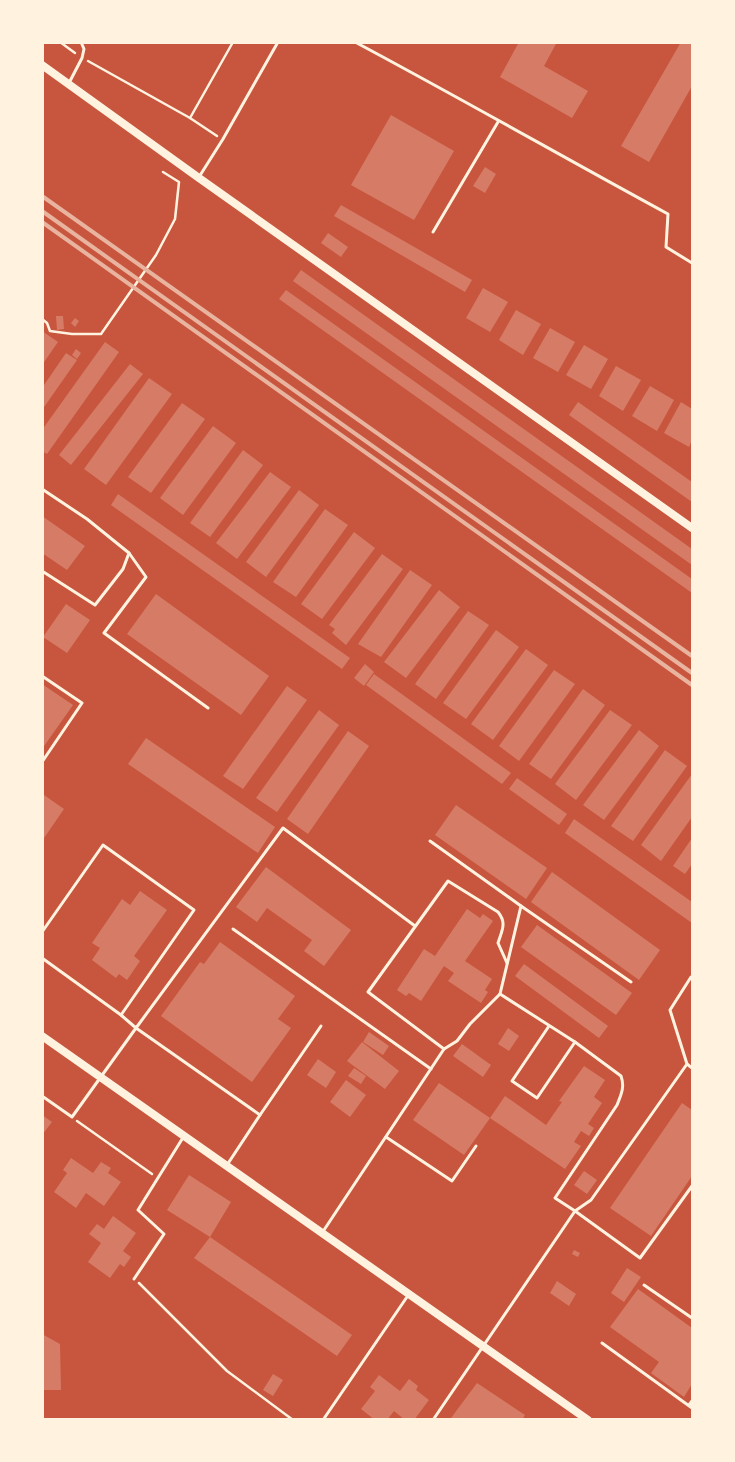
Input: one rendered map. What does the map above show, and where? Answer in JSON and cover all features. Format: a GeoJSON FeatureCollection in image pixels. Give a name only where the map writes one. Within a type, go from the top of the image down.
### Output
{"type":"FeatureCollection","features":[{"type":"Feature","properties":{"kind":"street"},"geometry":{"type":"LineString","coordinates":[[42,65],[692,528]]}},
{"type":"Feature","properties":{"kind":"street"},"geometry":{"type":"LineString","coordinates":[[42,1036],[588,1420]]}},
{"type":"Feature","properties":{"kind":"lane"},"geometry":{"type":"LineString","coordinates":[[68,84],[82,58],[84,49],[81,42]]}},
{"type":"Feature","properties":{"kind":"lane"},"geometry":{"type":"LineString","coordinates":[[199,178],[223,140],[278,42]]}},
{"type":"Feature","properties":{"kind":"lane"},"geometry":{"type":"LineString","coordinates":[[355,42],[668,214],[666,247],[692,263]]}},
{"type":"Feature","properties":{"kind":"lane"},"geometry":{"type":"LineString","coordinates":[[433,232],[498,122]]}},
{"type":"Feature","properties":{"kind":"lane"},"geometry":{"type":"LineString","coordinates":[[42,489],[87,519],[129,553],[146,577],[104,633],[208,708]]}},
{"type":"Feature","properties":{"kind":"lane"},"geometry":{"type":"LineString","coordinates":[[42,571],[95,605],[123,569],[129,553]]}},
{"type":"Feature","properties":{"kind":"lane"},"geometry":{"type":"LineString","coordinates":[[42,676],[82,703],[42,762]]}},
{"type":"Feature","properties":{"kind":"lane"},"geometry":{"type":"LineString","coordinates":[[42,1096],[72,1117],[283,828],[415,926]]}},
{"type":"Feature","properties":{"kind":"lane"},"geometry":{"type":"LineString","coordinates":[[430,841],[520,906],[631,982]]}},
{"type":"Feature","properties":{"kind":"lane"},"geometry":{"type":"LineString","coordinates":[[42,932],[104,845],[194,910],[121,1015]]}},
{"type":"Feature","properties":{"kind":"lane"},"geometry":{"type":"LineString","coordinates":[[444,1049],[368,992],[448,881],[498,912],[503,918],[504,924],[498,942],[507,964]]}},
{"type":"Feature","properties":{"kind":"lane"},"geometry":{"type":"LineString","coordinates":[[322,1233],[444,1049],[457,1041],[470,1024],[500,994],[520,906]]}},
{"type":"Feature","properties":{"kind":"lane"},"geometry":{"type":"LineString","coordinates":[[233,929],[431,1069]]}},
{"type":"Feature","properties":{"kind":"lane"},"geometry":{"type":"LineString","coordinates":[[42,958],[136,1028],[260,1115]]}},
{"type":"Feature","properties":{"kind":"lane"},"geometry":{"type":"LineString","coordinates":[[690,977],[670,1010],[687,1064],[692,1068]]}},
{"type":"Feature","properties":{"kind":"lane"},"geometry":{"type":"LineString","coordinates":[[500,994],[615,1070],[623,1081],[623,1089],[617,1105],[555,1198],[640,1258],[692,1186]]}},
{"type":"Feature","properties":{"kind":"lane"},"geometry":{"type":"LineString","coordinates":[[227,1166],[321,1026]]}},
{"type":"Feature","properties":{"kind":"lane"},"geometry":{"type":"LineString","coordinates":[[549,1026],[512,1081],[537,1098],[575,1042]]}},
{"type":"Feature","properties":{"kind":"lane"},"geometry":{"type":"LineString","coordinates":[[433,1420],[575,1211],[591,1200],[687,1064]]}},
{"type":"Feature","properties":{"kind":"lane"},"geometry":{"type":"LineString","coordinates":[[134,1279],[164,1234],[138,1210],[184,1136]]}},
{"type":"Feature","properties":{"kind":"lane"},"geometry":{"type":"LineString","coordinates":[[386,1137],[452,1181],[476,1146]]}},
{"type":"Feature","properties":{"kind":"lane"},"geometry":{"type":"LineString","coordinates":[[644,1285],[692,1318]]}},
{"type":"Feature","properties":{"kind":"lane"},"geometry":{"type":"LineString","coordinates":[[323,1420],[409,1294]]}},
{"type":"Feature","properties":{"kind":"lane"},"geometry":{"type":"LineString","coordinates":[[602,1343],[691,1406],[692,1401]]}},
{"type":"Feature","properties":{"kind":"path"},"geometry":{"type":"LineString","coordinates":[[60,42],[82,58],[190,118],[223,140]]}},
{"type":"Feature","properties":{"kind":"path"},"geometry":{"type":"LineString","coordinates":[[190,118],[233,42]]}},
{"type":"Feature","properties":{"kind":"path"},"geometry":{"type":"LineString","coordinates":[[42,319],[48,323],[50,331],[72,334],[101,334],[156,255],[175,219],[179,182],[163,172]]}},
{"type":"Feature","properties":{"kind":"path"},"geometry":{"type":"LineString","coordinates":[[72,1117],[158,1178]]}},
{"type":"Feature","properties":{"kind":"path"},"geometry":{"type":"LineString","coordinates":[[134,1279],[227,1371],[293,1420]]}},
{"type":"Feature","properties":{"kind":"building"},"geometry":{"type":"Polygon","coordinates":[[[519,42],[557,42],[544,66],[588,91],[572,118],[500,77],[519,42]]]}},
{"type":"Feature","properties":{"kind":"building"},"geometry":{"type":"Polygon","coordinates":[[[681,42],[692,42],[692,86],[649,162],[621,146],[681,42]]]}},
{"type":"Feature","properties":{"kind":"building"},"geometry":{"type":"Polygon","coordinates":[[[391,115],[454,151],[414,220],[351,185],[391,115]]]}},
{"type":"Feature","properties":{"kind":"building"},"geometry":{"type":"Polygon","coordinates":[[[485,167],[496,174],[485,193],[473,186],[485,167]]]}},
{"type":"Feature","properties":{"kind":"building"},"geometry":{"type":"Polygon","coordinates":[[[341,205],[472,280],[465,292],[334,216],[341,205]]]}},
{"type":"Feature","properties":{"kind":"building"},"geometry":{"type":"Polygon","coordinates":[[[328,233],[348,247],[341,257],[321,243],[328,233]]]}},
{"type":"Feature","properties":{"kind":"building"},"geometry":{"type":"Polygon","coordinates":[[[301,270],[692,549],[692,565],[293,281],[301,270]]]}},
{"type":"Feature","properties":{"kind":"building"},"geometry":{"type":"Polygon","coordinates":[[[483,288],[508,302],[490,332],[466,318],[483,288]]]}},
{"type":"Feature","properties":{"kind":"building"},"geometry":{"type":"Polygon","coordinates":[[[286,290],[692,579],[692,593],[279,299],[286,290]]]}},
{"type":"Feature","properties":{"kind":"building"},"geometry":{"type":"Polygon","coordinates":[[[516,310],[541,324],[523,355],[499,340],[516,310]]]}},
{"type":"Feature","properties":{"kind":"building"},"geometry":{"type":"Polygon","coordinates":[[[56,316],[63,316],[64,329],[57,330],[56,316]]]}},
{"type":"Feature","properties":{"kind":"building"},"geometry":{"type":"Polygon","coordinates":[[[75,318],[79,321],[75,327],[71,323],[75,318]]]}},
{"type":"Feature","properties":{"kind":"building"},"geometry":{"type":"Polygon","coordinates":[[[550,328],[575,342],[558,372],[533,358],[550,328]]]}},
{"type":"Feature","properties":{"kind":"building"},"geometry":{"type":"Polygon","coordinates":[[[42,331],[58,342],[42,365],[42,331]]]}},
{"type":"Feature","properties":{"kind":"building"},"geometry":{"type":"Polygon","coordinates":[[[105,342],[119,352],[47,454],[42,451],[42,430],[105,342]]]}},
{"type":"Feature","properties":{"kind":"building"},"geometry":{"type":"Polygon","coordinates":[[[584,345],[608,359],[591,389],[566,375],[584,345]]]}},
{"type":"Feature","properties":{"kind":"building"},"geometry":{"type":"Polygon","coordinates":[[[76,349],[81,353],[77,359],[72,355],[76,349]]]}},
{"type":"Feature","properties":{"kind":"building"},"geometry":{"type":"Polygon","coordinates":[[[66,353],[77,360],[42,410],[42,388],[66,353]]]}},
{"type":"Feature","properties":{"kind":"building"},"geometry":{"type":"Polygon","coordinates":[[[130,364],[143,374],[71,465],[59,455],[130,364]]]}},
{"type":"Feature","properties":{"kind":"building"},"geometry":{"type":"Polygon","coordinates":[[[616,366],[641,380],[623,411],[599,396],[616,366]]]}},
{"type":"Feature","properties":{"kind":"building"},"geometry":{"type":"Polygon","coordinates":[[[149,378],[172,394],[106,485],[84,469],[149,378]]]}},
{"type":"Feature","properties":{"kind":"building"},"geometry":{"type":"Polygon","coordinates":[[[650,386],[674,400],[657,431],[632,416],[650,386]]]}},
{"type":"Feature","properties":{"kind":"building"},"geometry":{"type":"Polygon","coordinates":[[[578,402],[692,482],[692,502],[569,415],[578,402]]]}},
{"type":"Feature","properties":{"kind":"building"},"geometry":{"type":"Polygon","coordinates":[[[681,402],[692,409],[692,440],[689,447],[664,433],[681,402]]]}},
{"type":"Feature","properties":{"kind":"building"},"geometry":{"type":"Polygon","coordinates":[[[182,403],[205,419],[151,493],[128,477],[182,403]]]}},
{"type":"Feature","properties":{"kind":"building"},"geometry":{"type":"Polygon","coordinates":[[[213,426],[236,443],[183,515],[160,498],[213,426]]]}},
{"type":"Feature","properties":{"kind":"building"},"geometry":{"type":"Polygon","coordinates":[[[243,450],[263,465],[210,537],[190,523],[243,450]]]}},
{"type":"Feature","properties":{"kind":"building"},"geometry":{"type":"Polygon","coordinates":[[[270,472],[291,487],[237,559],[216,543],[270,472]]]}},
{"type":"Feature","properties":{"kind":"building"},"geometry":{"type":"Polygon","coordinates":[[[299,490],[319,505],[266,577],[246,562],[299,490]]]}},
{"type":"Feature","properties":{"kind":"building"},"geometry":{"type":"Polygon","coordinates":[[[118,494],[350,658],[342,669],[111,505],[118,494]]]}},
{"type":"Feature","properties":{"kind":"building"},"geometry":{"type":"Polygon","coordinates":[[[325,509],[348,525],[296,597],[273,582],[325,509]]]}},
{"type":"Feature","properties":{"kind":"building"},"geometry":{"type":"Polygon","coordinates":[[[42,516],[85,546],[67,570],[42,553],[42,516]]]}},
{"type":"Feature","properties":{"kind":"building"},"geometry":{"type":"Polygon","coordinates":[[[354,532],[375,548],[322,619],[301,604],[354,532]]]}},
{"type":"Feature","properties":{"kind":"building"},"geometry":{"type":"Polygon","coordinates":[[[382,554],[403,569],[346,645],[332,633],[335,629],[329,625],[382,554]]]}},
{"type":"Feature","properties":{"kind":"building"},"geometry":{"type":"Polygon","coordinates":[[[410,570],[432,585],[381,657],[358,644],[410,570]]]}},
{"type":"Feature","properties":{"kind":"building"},"geometry":{"type":"Polygon","coordinates":[[[439,590],[460,607],[406,678],[384,662],[439,590]]]}},
{"type":"Feature","properties":{"kind":"building"},"geometry":{"type":"Polygon","coordinates":[[[156,594],[269,676],[241,715],[127,634],[156,594]]]}},
{"type":"Feature","properties":{"kind":"building"},"geometry":{"type":"Polygon","coordinates":[[[66,604],[90,620],[67,653],[43,637],[66,604]]]}},
{"type":"Feature","properties":{"kind":"building"},"geometry":{"type":"Polygon","coordinates":[[[468,611],[489,625],[436,699],[415,684],[468,611]]]}},
{"type":"Feature","properties":{"kind":"building"},"geometry":{"type":"Polygon","coordinates":[[[496,630],[519,647],[466,719],[443,703],[496,630]]]}},
{"type":"Feature","properties":{"kind":"building"},"geometry":{"type":"Polygon","coordinates":[[[526,649],[548,665],[493,740],[471,724],[526,649]]]}},
{"type":"Feature","properties":{"kind":"building"},"geometry":{"type":"Polygon","coordinates":[[[365,664],[374,672],[364,686],[354,678],[365,664]]]}},
{"type":"Feature","properties":{"kind":"building"},"geometry":{"type":"Polygon","coordinates":[[[554,670],[575,684],[519,761],[499,746],[554,670]]]}},
{"type":"Feature","properties":{"kind":"building"},"geometry":{"type":"Polygon","coordinates":[[[374,674],[511,773],[502,784],[366,685],[374,674]]]}},
{"type":"Feature","properties":{"kind":"building"},"geometry":{"type":"Polygon","coordinates":[[[42,684],[73,705],[42,749],[42,684]]]}},
{"type":"Feature","properties":{"kind":"building"},"geometry":{"type":"Polygon","coordinates":[[[287,686],[307,700],[243,789],[223,776],[287,686]]]}},
{"type":"Feature","properties":{"kind":"building"},"geometry":{"type":"Polygon","coordinates":[[[583,689],[605,705],[551,779],[529,764],[583,689]]]}},
{"type":"Feature","properties":{"kind":"building"},"geometry":{"type":"Polygon","coordinates":[[[319,710],[339,725],[277,812],[256,798],[319,710]]]}},
{"type":"Feature","properties":{"kind":"building"},"geometry":{"type":"Polygon","coordinates":[[[610,710],[632,725],[576,800],[555,784],[610,710]]]}},
{"type":"Feature","properties":{"kind":"building"},"geometry":{"type":"Polygon","coordinates":[[[639,730],[659,746],[604,820],[583,805],[639,730]]]}},
{"type":"Feature","properties":{"kind":"building"},"geometry":{"type":"Polygon","coordinates":[[[348,731],[369,746],[308,834],[287,819],[348,731]]]}},
{"type":"Feature","properties":{"kind":"building"},"geometry":{"type":"Polygon","coordinates":[[[146,738],[275,827],[258,853],[128,764],[146,738]]]}},
{"type":"Feature","properties":{"kind":"building"},"geometry":{"type":"Polygon","coordinates":[[[665,750],[687,766],[633,841],[611,826],[665,750]]]}},
{"type":"Feature","properties":{"kind":"building"},"geometry":{"type":"Polygon","coordinates":[[[692,774],[692,817],[661,861],[641,845],[692,774]]]}},
{"type":"Feature","properties":{"kind":"building"},"geometry":{"type":"Polygon","coordinates":[[[517,778],[567,814],[559,825],[509,789],[517,778]]]}},
{"type":"Feature","properties":{"kind":"building"},"geometry":{"type":"Polygon","coordinates":[[[44,795],[64,809],[42,841],[42,797],[44,795]]]}},
{"type":"Feature","properties":{"kind":"building"},"geometry":{"type":"Polygon","coordinates":[[[456,805],[547,868],[526,899],[435,835],[456,805]]]}},
{"type":"Feature","properties":{"kind":"building"},"geometry":{"type":"Polygon","coordinates":[[[574,819],[692,902],[692,923],[565,833],[574,819]]]}},
{"type":"Feature","properties":{"kind":"building"},"geometry":{"type":"Polygon","coordinates":[[[692,838],[692,864],[685,874],[673,866],[692,838]]]}},
{"type":"Feature","properties":{"kind":"building"},"geometry":{"type":"Polygon","coordinates":[[[266,867],[351,930],[324,966],[304,951],[312,940],[267,908],[257,922],[236,907],[266,867]]]}},
{"type":"Feature","properties":{"kind":"building"},"geometry":{"type":"Polygon","coordinates":[[[552,872],[660,950],[639,980],[531,902],[552,872]]]}},
{"type":"Feature","properties":{"kind":"building"},"geometry":{"type":"Polygon","coordinates":[[[140,891],[167,910],[134,956],[140,961],[127,980],[119,974],[116,978],[92,960],[100,948],[92,943],[122,899],[130,905],[140,891]]]}},
{"type":"Feature","properties":{"kind":"building"},"geometry":{"type":"Polygon","coordinates":[[[467,909],[480,918],[483,914],[493,921],[465,961],[492,979],[485,990],[488,992],[481,1003],[448,981],[454,973],[444,966],[421,1001],[409,993],[406,996],[397,990],[424,949],[435,956],[467,909]]]}},
{"type":"Feature","properties":{"kind":"building"},"geometry":{"type":"Polygon","coordinates":[[[537,925],[632,993],[616,1015],[521,947],[537,925]]]}},
{"type":"Feature","properties":{"kind":"building"},"geometry":{"type":"Polygon","coordinates":[[[220,942],[295,996],[278,1019],[291,1028],[252,1082],[161,1016],[200,962],[204,964],[220,942]]]}},
{"type":"Feature","properties":{"kind":"building"},"geometry":{"type":"Polygon","coordinates":[[[524,964],[608,1026],[599,1038],[515,976],[524,964]]]}},
{"type":"Feature","properties":{"kind":"building"},"geometry":{"type":"Polygon","coordinates":[[[508,1028],[519,1036],[509,1051],[498,1044],[508,1028]]]}},
{"type":"Feature","properties":{"kind":"building"},"geometry":{"type":"Polygon","coordinates":[[[369,1032],[389,1046],[383,1055],[363,1042],[369,1032]]]}},
{"type":"Feature","properties":{"kind":"building"},"geometry":{"type":"Polygon","coordinates":[[[362,1042],[399,1071],[385,1089],[347,1061],[362,1042]]]}},
{"type":"Feature","properties":{"kind":"building"},"geometry":{"type":"Polygon","coordinates":[[[462,1044],[491,1065],[483,1077],[453,1056],[462,1044]]]}},
{"type":"Feature","properties":{"kind":"building"},"geometry":{"type":"Polygon","coordinates":[[[318,1059],[336,1072],[326,1088],[307,1075],[318,1059]]]}},
{"type":"Feature","properties":{"kind":"building"},"geometry":{"type":"Polygon","coordinates":[[[584,1066],[605,1080],[594,1097],[602,1103],[588,1124],[594,1128],[589,1136],[581,1131],[574,1142],[581,1146],[565,1169],[490,1118],[505,1096],[546,1125],[562,1102],[559,1101],[584,1066]]]}},
{"type":"Feature","properties":{"kind":"building"},"geometry":{"type":"Polygon","coordinates":[[[354,1068],[366,1076],[361,1084],[348,1076],[354,1068]]]}},
{"type":"Feature","properties":{"kind":"building"},"geometry":{"type":"Polygon","coordinates":[[[346,1080],[366,1095],[350,1117],[330,1102],[346,1080]]]}},
{"type":"Feature","properties":{"kind":"building"},"geometry":{"type":"Polygon","coordinates":[[[439,1083],[490,1118],[464,1155],[413,1120],[439,1083]]]}},
{"type":"Feature","properties":{"kind":"building"},"geometry":{"type":"Polygon","coordinates":[[[682,1103],[692,1110],[692,1176],[651,1236],[610,1208],[682,1103]]]}},
{"type":"Feature","properties":{"kind":"building"},"geometry":{"type":"Polygon","coordinates":[[[42,1115],[52,1122],[42,1135],[42,1115]]]}},
{"type":"Feature","properties":{"kind":"building"},"geometry":{"type":"Polygon","coordinates":[[[71,1158],[93,1173],[101,1162],[111,1168],[108,1173],[121,1182],[104,1206],[86,1193],[76,1208],[54,1192],[67,1173],[63,1170],[71,1158]]]}},
{"type":"Feature","properties":{"kind":"building"},"geometry":{"type":"Polygon","coordinates":[[[584,1171],[597,1180],[587,1194],[574,1185],[584,1171]]]}},
{"type":"Feature","properties":{"kind":"building"},"geometry":{"type":"Polygon","coordinates":[[[189,1175],[231,1202],[210,1237],[167,1210],[189,1175]]]}},
{"type":"Feature","properties":{"kind":"building"},"geometry":{"type":"Polygon","coordinates":[[[113,1216],[136,1233],[123,1251],[131,1257],[124,1267],[120,1264],[110,1278],[88,1262],[101,1243],[89,1234],[97,1224],[104,1229],[113,1216]]]}},
{"type":"Feature","properties":{"kind":"building"},"geometry":{"type":"Polygon","coordinates":[[[210,1237],[352,1335],[337,1356],[194,1258],[210,1237]]]}},
{"type":"Feature","properties":{"kind":"building"},"geometry":{"type":"Polygon","coordinates":[[[574,1250],[580,1253],[578,1257],[572,1254],[574,1250]]]}},
{"type":"Feature","properties":{"kind":"building"},"geometry":{"type":"Polygon","coordinates":[[[627,1268],[641,1277],[624,1302],[611,1293],[627,1268]]]}},
{"type":"Feature","properties":{"kind":"building"},"geometry":{"type":"Polygon","coordinates":[[[557,1281],[576,1294],[569,1306],[550,1293],[557,1281]]]}},
{"type":"Feature","properties":{"kind":"building"},"geometry":{"type":"Polygon","coordinates":[[[638,1289],[692,1328],[692,1384],[684,1397],[651,1373],[659,1362],[610,1327],[638,1289]]]}},
{"type":"Feature","properties":{"kind":"building"},"geometry":{"type":"Polygon","coordinates":[[[42,1334],[60,1344],[61,1390],[42,1390],[42,1334]]]}},
{"type":"Feature","properties":{"kind":"building"},"geometry":{"type":"Polygon","coordinates":[[[273,1374],[283,1380],[273,1396],[263,1390],[273,1374]]]}},
{"type":"Feature","properties":{"kind":"building"},"geometry":{"type":"Polygon","coordinates":[[[379,1375],[400,1391],[409,1379],[418,1386],[416,1390],[429,1400],[414,1420],[405,1420],[394,1411],[387,1420],[375,1420],[361,1409],[375,1391],[370,1387],[379,1375]]]}},
{"type":"Feature","properties":{"kind":"building"},"geometry":{"type":"Polygon","coordinates":[[[477,1383],[525,1415],[522,1420],[453,1420],[451,1418],[477,1383]]]}},
{"type":"Feature","properties":{"kind":"railway"},"geometry":{"type":"LineString","coordinates":[[42,196],[692,656]]}},
{"type":"Feature","properties":{"kind":"railway"},"geometry":{"type":"LineString","coordinates":[[42,211],[692,673]]}},
{"type":"Feature","properties":{"kind":"railway"},"geometry":{"type":"LineString","coordinates":[[42,222],[692,685]]}}]}
